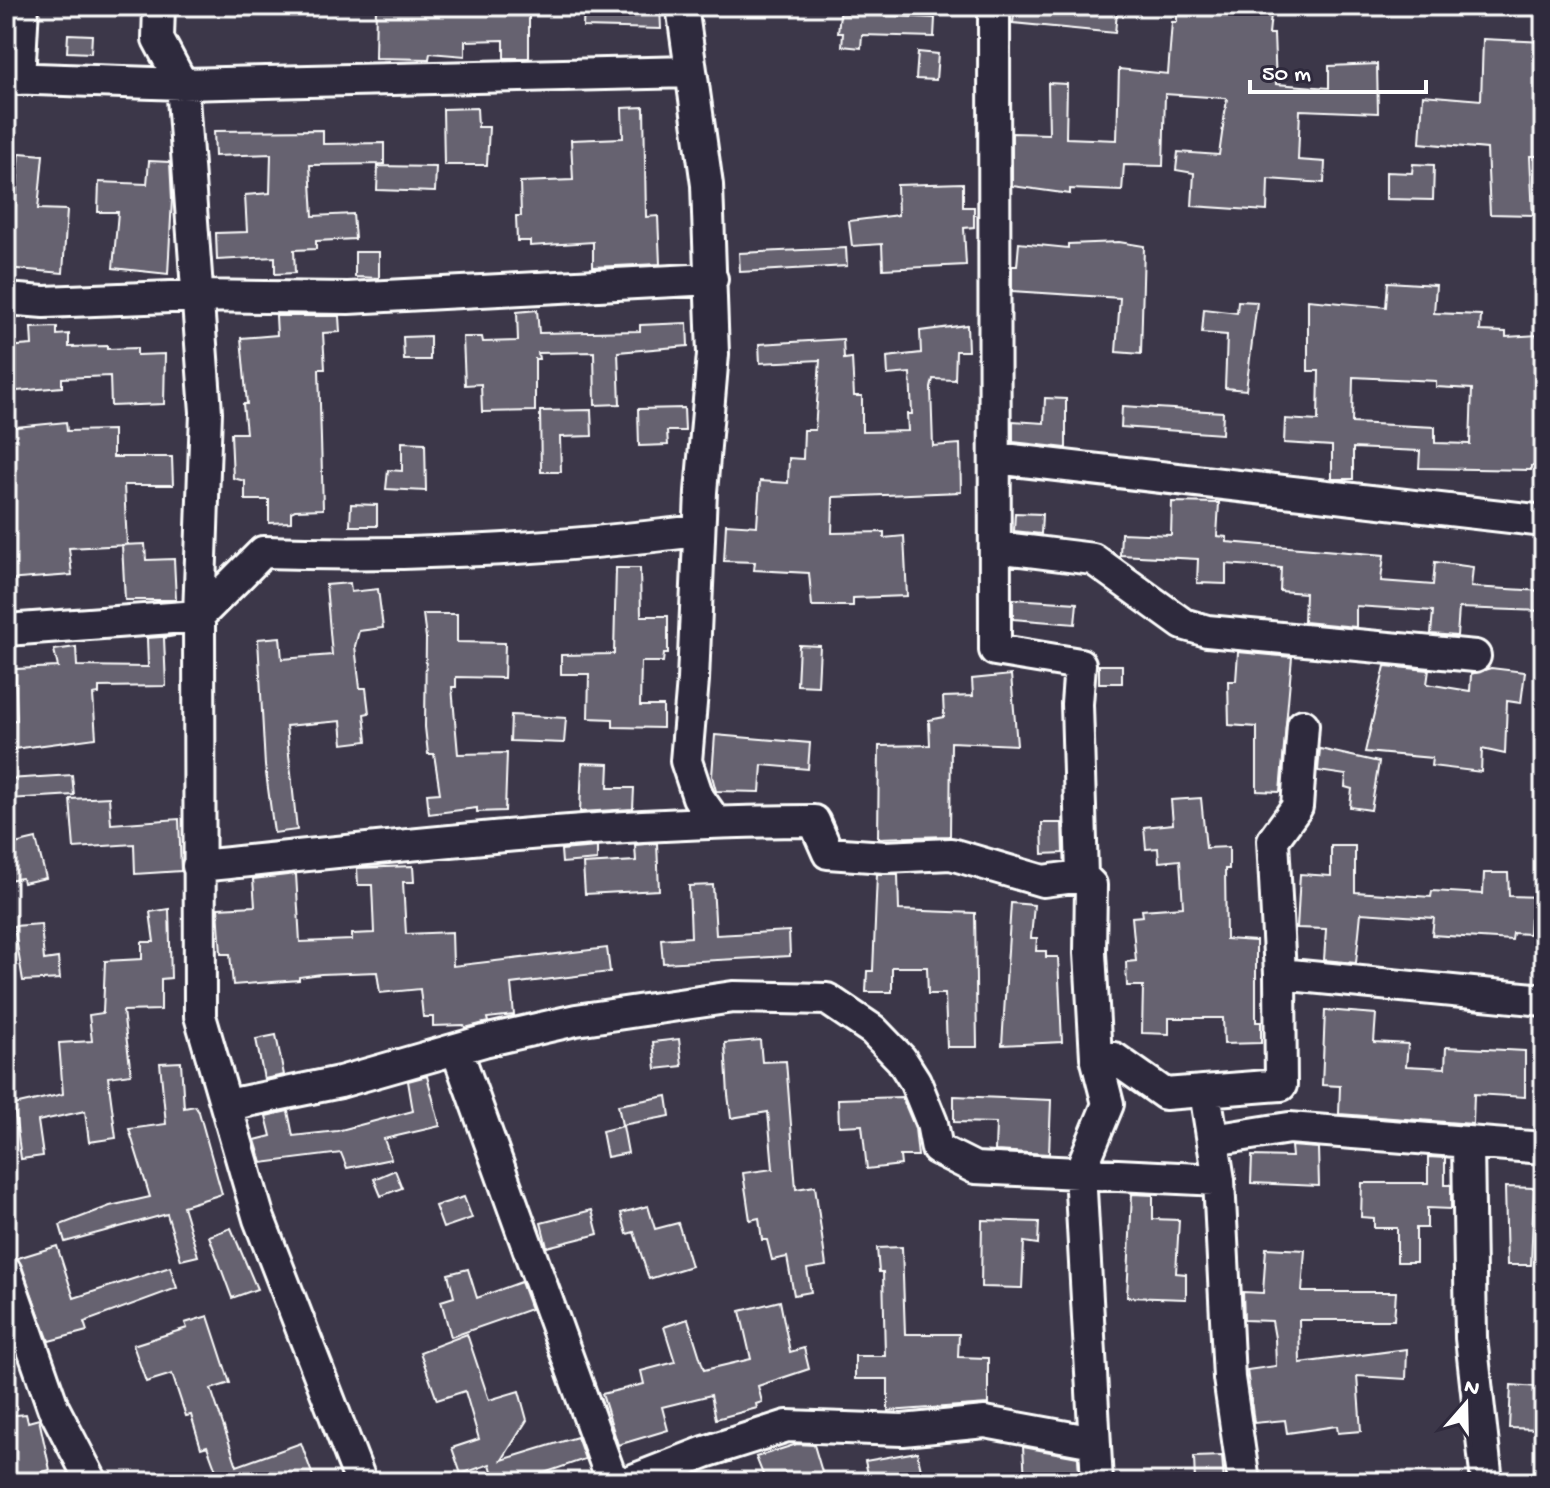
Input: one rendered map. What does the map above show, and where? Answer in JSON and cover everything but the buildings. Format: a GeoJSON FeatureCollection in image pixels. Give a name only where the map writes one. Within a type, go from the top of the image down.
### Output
{"type":"FeatureCollection","features":[{"type":"Feature","properties":{"kind":"street"},"geometry":{"type":"LineString","coordinates":[[23,6],[13,78],[182,84],[691,72]]}},
{"type":"Feature","properties":{"kind":"street"},"geometry":{"type":"LineString","coordinates":[[159,6],[158,39],[182,84],[206,412],[199,616],[200,1016],[259,1219],[361,1482]]}},
{"type":"Feature","properties":{"kind":"street"},"geometry":{"type":"LineString","coordinates":[[682,6],[707,185],[713,354],[698,531],[693,680],[686,761],[698,797],[715,821]]}},
{"type":"Feature","properties":{"kind":"street"},"geometry":{"type":"LineString","coordinates":[[994,6],[995,650],[1080,664],[1077,704],[1082,876],[1091,885],[1090,953],[1096,1057],[1108,1104],[1080,1172],[1097,1482]]}},
{"type":"Feature","properties":{"kind":"street"},"geometry":{"type":"LineString","coordinates":[[6,299],[44,302],[196,296],[348,298],[712,279]]}},
{"type":"Feature","properties":{"kind":"street"},"geometry":{"type":"LineString","coordinates":[[996,458],[1544,521]]}},
{"type":"Feature","properties":{"kind":"street"},"geometry":{"type":"LineString","coordinates":[[6,630],[199,616],[263,552],[376,556],[461,553],[559,548],[698,531]]}},
{"type":"Feature","properties":{"kind":"street"},"geometry":{"type":"LineString","coordinates":[[995,547],[1093,559],[1183,624],[1207,631],[1475,656]]}},
{"type":"Feature","properties":{"kind":"street"},"geometry":{"type":"LineString","coordinates":[[1096,1057],[1114,1058],[1165,1094],[1281,1085],[1280,974],[1273,840],[1297,807],[1303,725]]}},
{"type":"Feature","properties":{"kind":"street"},"geometry":{"type":"LineString","coordinates":[[198,866],[589,828],[715,821],[814,821],[828,853],[885,857],[951,854],[1043,881],[1082,876]]}},
{"type":"Feature","properties":{"kind":"street"},"geometry":{"type":"LineString","coordinates":[[1280,974],[1544,1000]]}},
{"type":"Feature","properties":{"kind":"street"},"geometry":{"type":"LineString","coordinates":[[228,1105],[340,1082],[484,1041],[576,1020],[718,999],[827,999],[873,1030],[901,1059],[927,1109],[937,1149],[975,1168],[1219,1180]]}},
{"type":"Feature","properties":{"kind":"street"},"geometry":{"type":"LineString","coordinates":[[457,1051],[612,1480],[787,1426],[903,1430],[985,1422],[1094,1442]]}},
{"type":"Feature","properties":{"kind":"street"},"geometry":{"type":"LineString","coordinates":[[1205,1092],[1219,1180],[1229,1378],[1244,1482]]}},
{"type":"Feature","properties":{"kind":"street"},"geometry":{"type":"LineString","coordinates":[[1213,1140],[1289,1128],[1544,1148]]}},
{"type":"Feature","properties":{"kind":"street"},"geometry":{"type":"LineString","coordinates":[[1468,1144],[1471,1338],[1487,1482]]}},
{"type":"Feature","properties":{"kind":"street"},"geometry":{"type":"LineString","coordinates":[[6,1272],[53,1407],[92,1482]]}}]}
